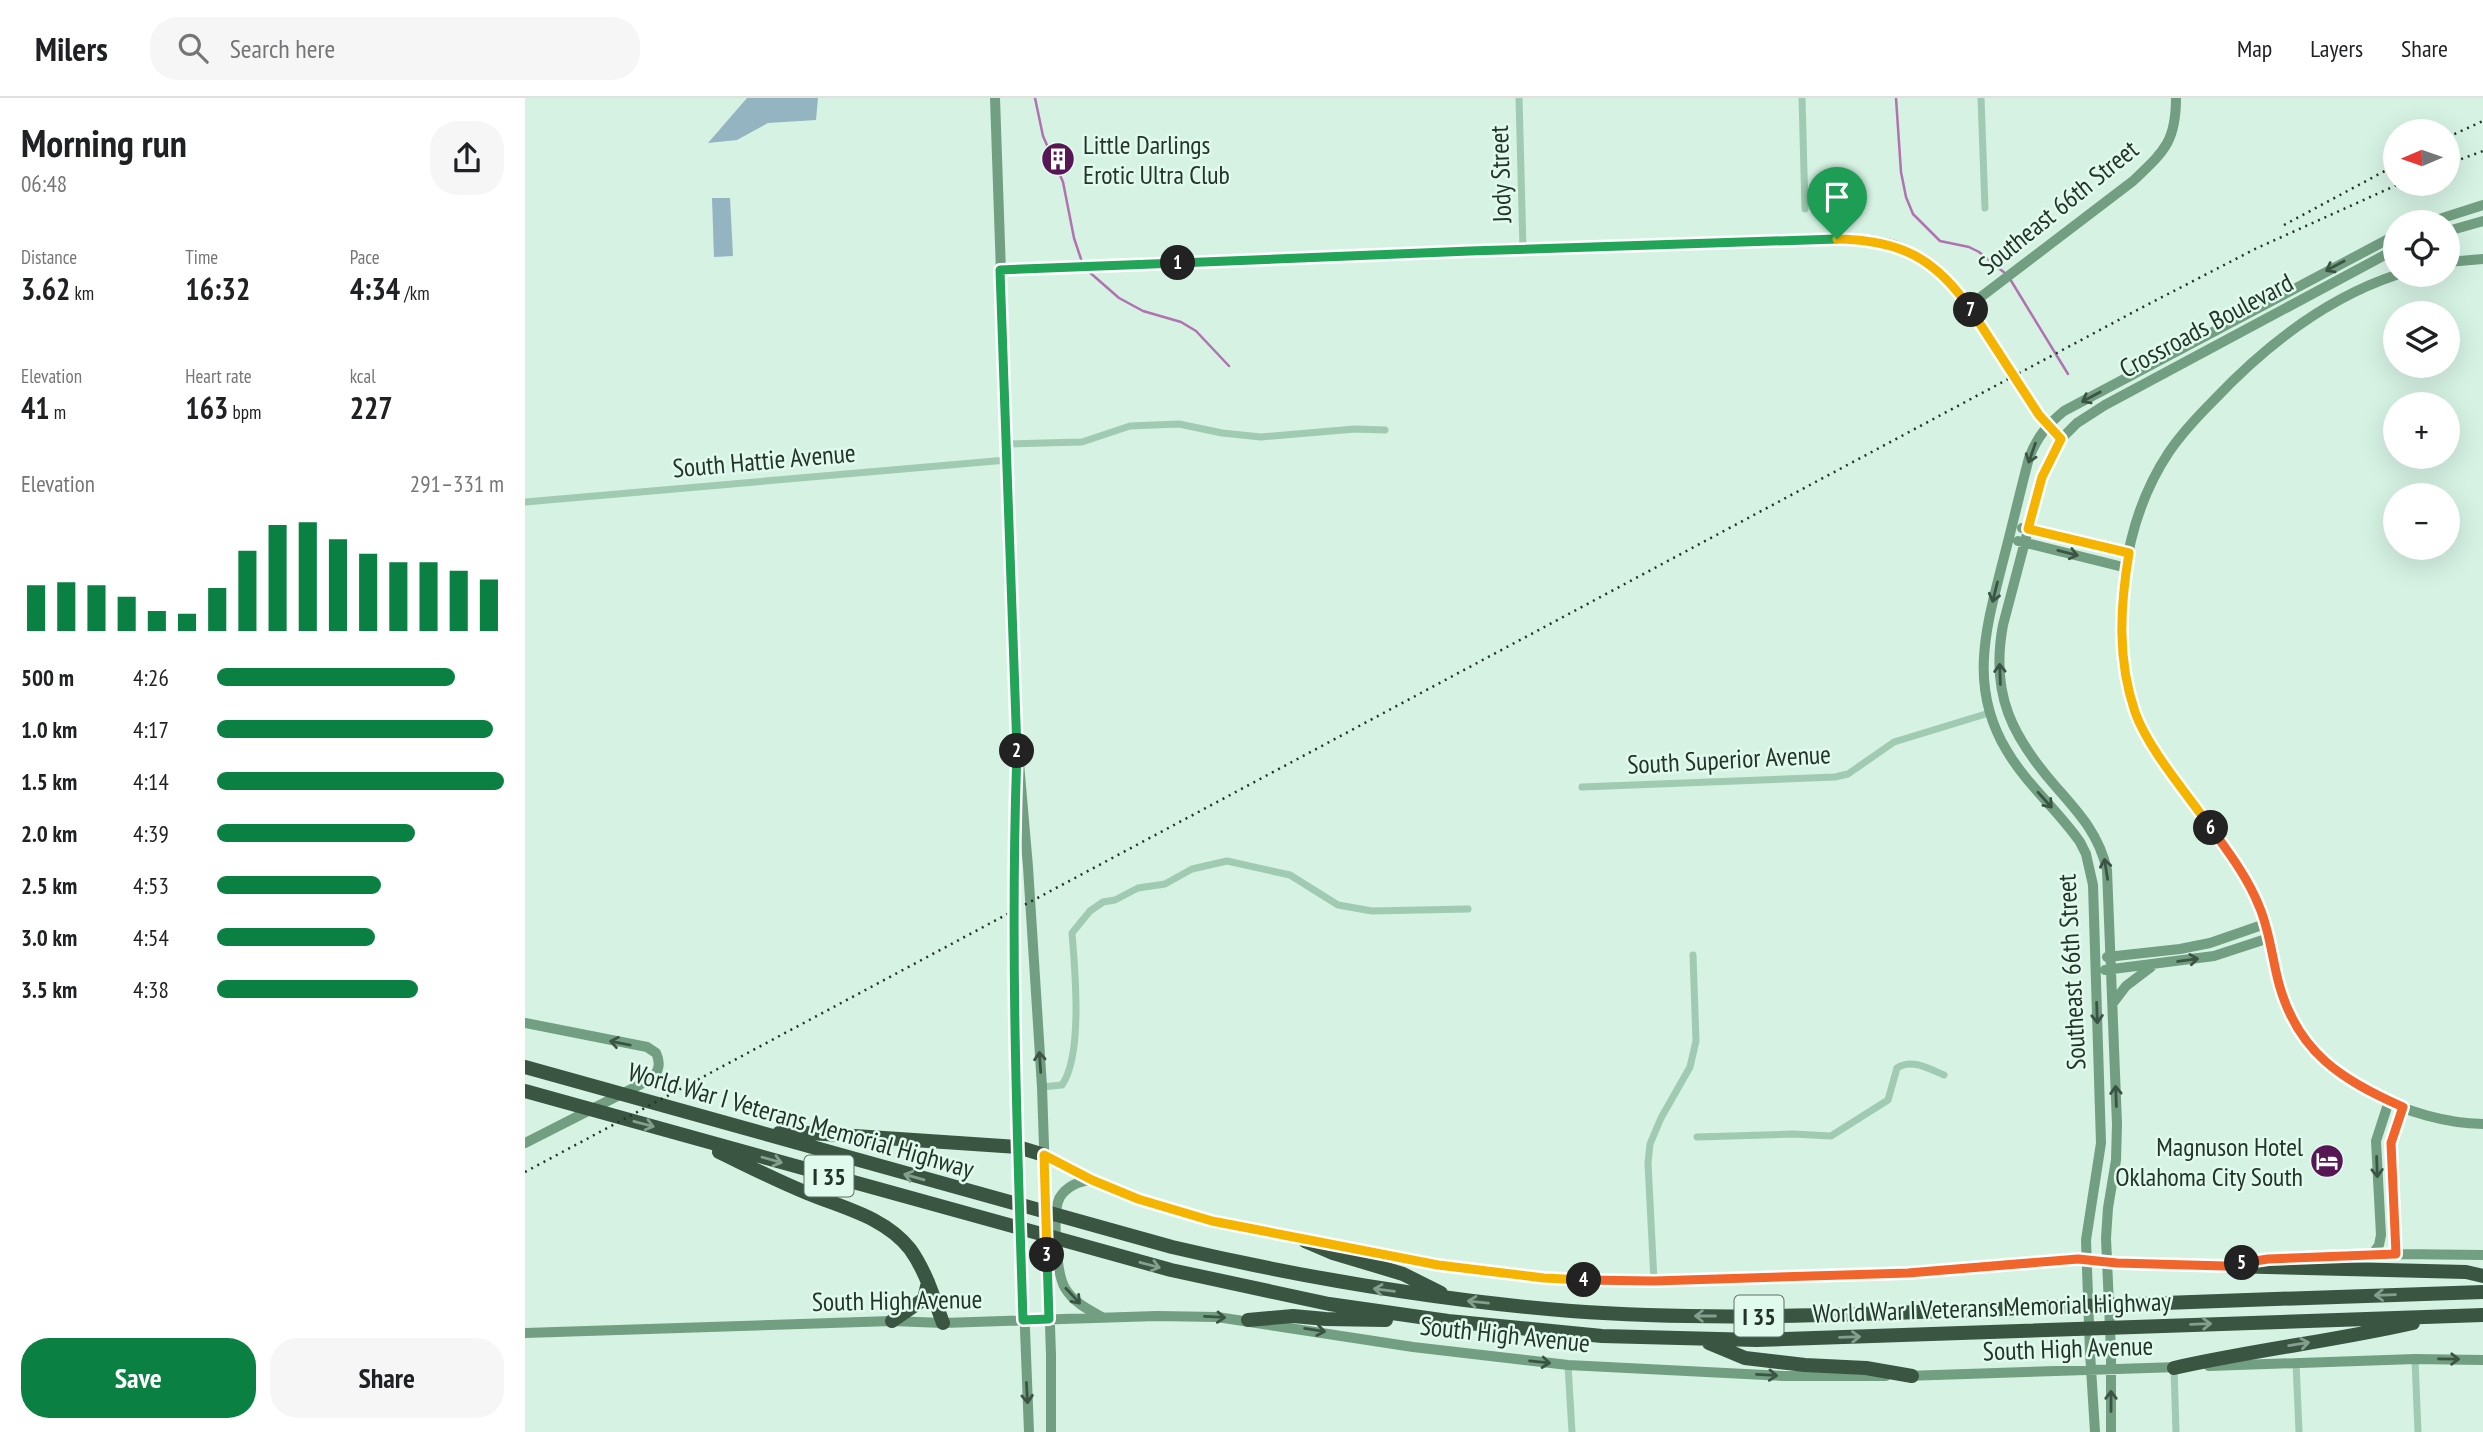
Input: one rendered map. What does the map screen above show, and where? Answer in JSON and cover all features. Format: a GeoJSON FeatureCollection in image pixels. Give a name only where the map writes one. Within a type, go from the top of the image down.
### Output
{"type":"FeatureCollection","features":[{"type":"Feature","properties":{"kind":"highway","name":"World War I Veterans Memorial Highway"},"geometry":{"type":"LineString","coordinates":[[525,1068],[1173,1247],[1276,1271],[1451,1299],[1614,1313],[1756,1316],[2483,1292]]}},
{"type":"Feature","properties":{"kind":"highway","name":"World War I Veterans Memorial Highway"},"geometry":{"type":"LineString","coordinates":[[525,1091],[1084,1248],[1262,1291],[1329,1304],[1448,1321],[1577,1334],[1702,1340],[1771,1340],[2483,1315]]}},
{"type":"Feature","properties":{"kind":"highway"},"geometry":{"type":"LineString","coordinates":[[763,1133],[810,1133],[1018,1147],[1044,1155]]}},
{"type":"Feature","properties":{"kind":"highway"},"geometry":{"type":"LineString","coordinates":[[683,1135],[887,1227],[910,1249],[927,1282],[943,1324]]}},
{"type":"Feature","properties":{"kind":"highway"},"geometry":{"type":"LineString","coordinates":[[1305,1241],[1333,1254],[1403,1274],[1451,1299]]}},
{"type":"Feature","properties":{"kind":"highway"},"geometry":{"type":"LineString","coordinates":[[2225,1266],[2466,1272],[2483,1276]]}},
{"type":"Feature","properties":{"kind":"highway"},"geometry":{"type":"LineString","coordinates":[[892,1321],[924,1299],[927,1282]]}},
{"type":"Feature","properties":{"kind":"highway"},"geometry":{"type":"LineString","coordinates":[[1248,1320],[1293,1316],[1448,1321]]}},
{"type":"Feature","properties":{"kind":"highway"},"geometry":{"type":"LineString","coordinates":[[2174,1368],[2240,1353],[2357,1335],[2445,1316]]}},
{"type":"Feature","properties":{"kind":"highway"},"geometry":{"type":"LineString","coordinates":[[1702,1340],[1745,1358],[1866,1368],[1912,1376]]}},
{"type":"Feature","properties":{"kind":"main road"},"geometry":{"type":"LineString","coordinates":[[995,98],[1017,740],[1042,1087],[1051,1432]]}},
{"type":"Feature","properties":{"kind":"main road","name":"Southeast 66th Street"},"geometry":{"type":"LineString","coordinates":[[1969,306],[2133,181],[2155,160],[2169,143],[2175,124],[2176,98]]}},
{"type":"Feature","properties":{"kind":"main road"},"geometry":{"type":"LineString","coordinates":[[2460,212],[2483,205]]}},
{"type":"Feature","properties":{"kind":"main road"},"geometry":{"type":"LineString","coordinates":[[2460,228],[2483,221]]}},
{"type":"Feature","properties":{"kind":"main road"},"geometry":{"type":"LineString","coordinates":[[1000,270],[1837,239],[1882,242],[1899,247],[1933,267],[1952,285],[1969,306],[2023,392],[2061,439]]}},
{"type":"Feature","properties":{"kind":"main road","name":"Crossroads Boulevard"},"geometry":{"type":"LineString","coordinates":[[2048,425],[2064,411],[2383,242]]}},
{"type":"Feature","properties":{"kind":"main road","name":"Crossroads Boulevard"},"geometry":{"type":"LineString","coordinates":[[2061,439],[2077,423],[2105,405],[2383,257]]}},
{"type":"Feature","properties":{"kind":"main road"},"geometry":{"type":"LineString","coordinates":[[2460,261],[2483,259]]}},
{"type":"Feature","properties":{"kind":"main road"},"geometry":{"type":"LineString","coordinates":[[2383,281],[2328,306],[2285,333],[2237,375],[2202,411],[2169,452],[2141,506],[2129,553],[2121,610],[2122,650],[2135,713],[2154,747],[2246,879],[2260,907],[2287,1013],[2299,1032],[2325,1063],[2360,1088],[2403,1107],[2448,1121],[2483,1124]]}},
{"type":"Feature","properties":{"kind":"main road","name":"Southeast 66th Street"},"geometry":{"type":"LineString","coordinates":[[2048,425],[2036,440],[2029,458],[1985,638],[1983,674],[1989,713],[2006,751],[2071,829],[2086,854],[2093,885],[2101,1143],[2087,1226],[2087,1260],[2095,1432]]}},
{"type":"Feature","properties":{"kind":"main road","name":"Southeast 66th Street"},"geometry":{"type":"LineString","coordinates":[[2061,439],[2042,477],[2024,543],[2000,645],[2000,687],[2005,706],[2021,742],[2080,813],[2098,840],[2107,870],[2117,1138],[2106,1238],[2111,1432]]}},
{"type":"Feature","properties":{"kind":"main road"},"geometry":{"type":"LineString","coordinates":[[2012,526],[2129,553]]}},
{"type":"Feature","properties":{"kind":"main road"},"geometry":{"type":"LineString","coordinates":[[2009,539],[2127,568]]}},
{"type":"Feature","properties":{"kind":"main road"},"geometry":{"type":"LineString","coordinates":[[1017,740],[1013,868],[1018,1147],[1029,1432]]}},
{"type":"Feature","properties":{"kind":"main road"},"geometry":{"type":"LineString","coordinates":[[2095,958],[2210,943],[2265,924]]}},
{"type":"Feature","properties":{"kind":"main road"},"geometry":{"type":"LineString","coordinates":[[2096,971],[2214,956],[2269,938]]}},
{"type":"Feature","properties":{"kind":"main road"},"geometry":{"type":"LineString","coordinates":[[2113,1003],[2135,977],[2158,964]]}},
{"type":"Feature","properties":{"kind":"main road"},"geometry":{"type":"LineString","coordinates":[[525,1023],[647,1047],[656,1053],[659,1065],[651,1079],[525,1143]]}},
{"type":"Feature","properties":{"kind":"main road"},"geometry":{"type":"LineString","coordinates":[[2372,1255],[2381,1236],[2376,1140],[2389,1101]]}},
{"type":"Feature","properties":{"kind":"main road"},"geometry":{"type":"LineString","coordinates":[[2396,1254],[2391,1143],[2403,1107]]}},
{"type":"Feature","properties":{"kind":"main road"},"geometry":{"type":"LineString","coordinates":[[1044,1155],[1092,1180],[1177,1212],[1305,1241],[1488,1272],[1544,1278],[1654,1281],[1936,1271],[2087,1260],[2225,1266],[2268,1259],[2396,1254],[2483,1255]]}},
{"type":"Feature","properties":{"kind":"main road"},"geometry":{"type":"LineString","coordinates":[[1092,1180],[1079,1182],[1061,1196],[1057,1205],[1058,1259],[1060,1274],[1069,1293],[1085,1308],[1103,1318]]}},
{"type":"Feature","properties":{"kind":"main road","name":"South High Avenue"},"geometry":{"type":"LineString","coordinates":[[525,1333],[892,1321],[943,1324],[1190,1316],[1248,1320],[1413,1347],[1568,1365],[1784,1376],[1912,1376],[2296,1362],[2483,1360]]}},
{"type":"Feature","properties":{"kind":"street","name":"Jody Street"},"geometry":{"type":"LineString","coordinates":[[1519,98],[1523,249]]}},
{"type":"Feature","properties":{"kind":"street"},"geometry":{"type":"LineString","coordinates":[[1802,98],[1805,209]]}},
{"type":"Feature","properties":{"kind":"street"},"geometry":{"type":"LineString","coordinates":[[1981,98],[1985,208]]}},
{"type":"Feature","properties":{"kind":"street"},"geometry":{"type":"LineString","coordinates":[[1006,444],[1082,442],[1130,426],[1179,424],[1222,433],[1261,437],[1355,429],[1385,430]]}},
{"type":"Feature","properties":{"kind":"street","name":"South Hattie Avenue"},"geometry":{"type":"LineString","coordinates":[[525,502],[1007,460]]}},
{"type":"Feature","properties":{"kind":"street","name":"South Superior Avenue"},"geometry":{"type":"LineString","coordinates":[[1582,787],[1835,777],[1847,774],[1894,742],[1989,713]]}},
{"type":"Feature","properties":{"kind":"street"},"geometry":{"type":"LineString","coordinates":[[1042,1087],[1062,1085],[1070,1074],[1076,975],[1072,933],[1090,911],[1103,902],[1115,900],[1138,888],[1165,884],[1192,869],[1227,861],[1290,875],[1338,905],[1372,911],[1468,909]]}},
{"type":"Feature","properties":{"kind":"street"},"geometry":{"type":"LineString","coordinates":[[1654,1281],[1648,1163],[1654,1135],[1690,1067],[1696,1041],[1693,955]]}},
{"type":"Feature","properties":{"kind":"street"},"geometry":{"type":"LineString","coordinates":[[1697,1137],[1793,1134],[1831,1136],[1888,1100],[1897,1068],[1903,1064],[1912,1063],[1944,1074]]}},
{"type":"Feature","properties":{"kind":"street"},"geometry":{"type":"LineString","coordinates":[[2415,1359],[2418,1432]]}},
{"type":"Feature","properties":{"kind":"street"},"geometry":{"type":"LineString","coordinates":[[2296,1362],[2299,1432]]}},
{"type":"Feature","properties":{"kind":"street"},"geometry":{"type":"LineString","coordinates":[[1568,1365],[1572,1432]]}},
{"type":"Feature","properties":{"kind":"street"},"geometry":{"type":"LineString","coordinates":[[2174,1368],[2176,1432]]}},
{"type":"Feature","properties":{"kind":"shaded area"},"geometry":{"type":"Polygon","coordinates":[[[747,98],[818,98],[816,120],[768,123],[737,140],[708,143],[747,98]]]}},
{"type":"Feature","properties":{"kind":"shaded area"},"geometry":{"type":"Polygon","coordinates":[[[712,198],[730,198],[733,256],[714,257],[712,198]]]}},
{"type":"Feature","properties":{"kind":"waterway"},"geometry":{"type":"LineString","coordinates":[[1035,98],[1043,136],[1063,182],[1074,238],[1082,262]]}},
{"type":"Feature","properties":{"kind":"waterway"},"geometry":{"type":"LineString","coordinates":[[1896,98],[1901,172],[1913,214],[1940,241],[1969,247],[2006,274]]}},
{"type":"Feature","properties":{"kind":"waterway"},"geometry":{"type":"LineString","coordinates":[[1087,270],[1119,298],[1143,311],[1181,322],[1196,331],[1229,366]]}},
{"type":"Feature","properties":{"kind":"waterway"},"geometry":{"type":"LineString","coordinates":[[2010,279],[2068,374]]}},
{"type":"Feature","properties":{"kind":"railway"},"geometry":{"type":"LineString","coordinates":[[2461,131],[2483,121]]}},
{"type":"Feature","properties":{"kind":"railway"},"geometry":{"type":"LineString","coordinates":[[2461,159],[2483,151]]}},
{"type":"Feature","properties":{"kind":"railway"},"geometry":{"type":"LineString","coordinates":[[2284,225],[2383,172]]}},
{"type":"Feature","properties":{"kind":"railway"},"geometry":{"type":"LineString","coordinates":[[525,1172],[2141,308],[2255,249],[2383,191]]}},
{"type":"Feature","properties":{"kind":"place","name":"Little Darlings Erotic Ultra Club"},"geometry":{"type":"Point","coordinates":[1058,159]}},
{"type":"Feature","properties":{"kind":"place","name":"Magnuson Hotel Oklahoma City South"},"geometry":{"type":"Point","coordinates":[2327,1161]}},
{"type":"Feature","properties":{"kind":"route"},"geometry":{"type":"LineString","coordinates":[[1837,239],[1882,242],[1899,247],[1933,267],[1969,306],[2023,392],[2061,439],[2042,477],[2028,529],[2129,553],[2121,610],[2122,650],[2135,713],[2154,747],[2246,879],[2260,907],[2287,1013],[2299,1032],[2325,1063],[2360,1088],[2403,1107],[2391,1143],[2396,1254],[2268,1259],[2225,1266],[2117,1263],[2078,1259],[1908,1273],[1654,1281],[1544,1278],[1438,1265],[1212,1221],[1138,1199],[1092,1180],[1044,1155],[1049,1319],[1023,1320],[1013,868],[1017,740],[1000,270],[1837,239]]}}]}
